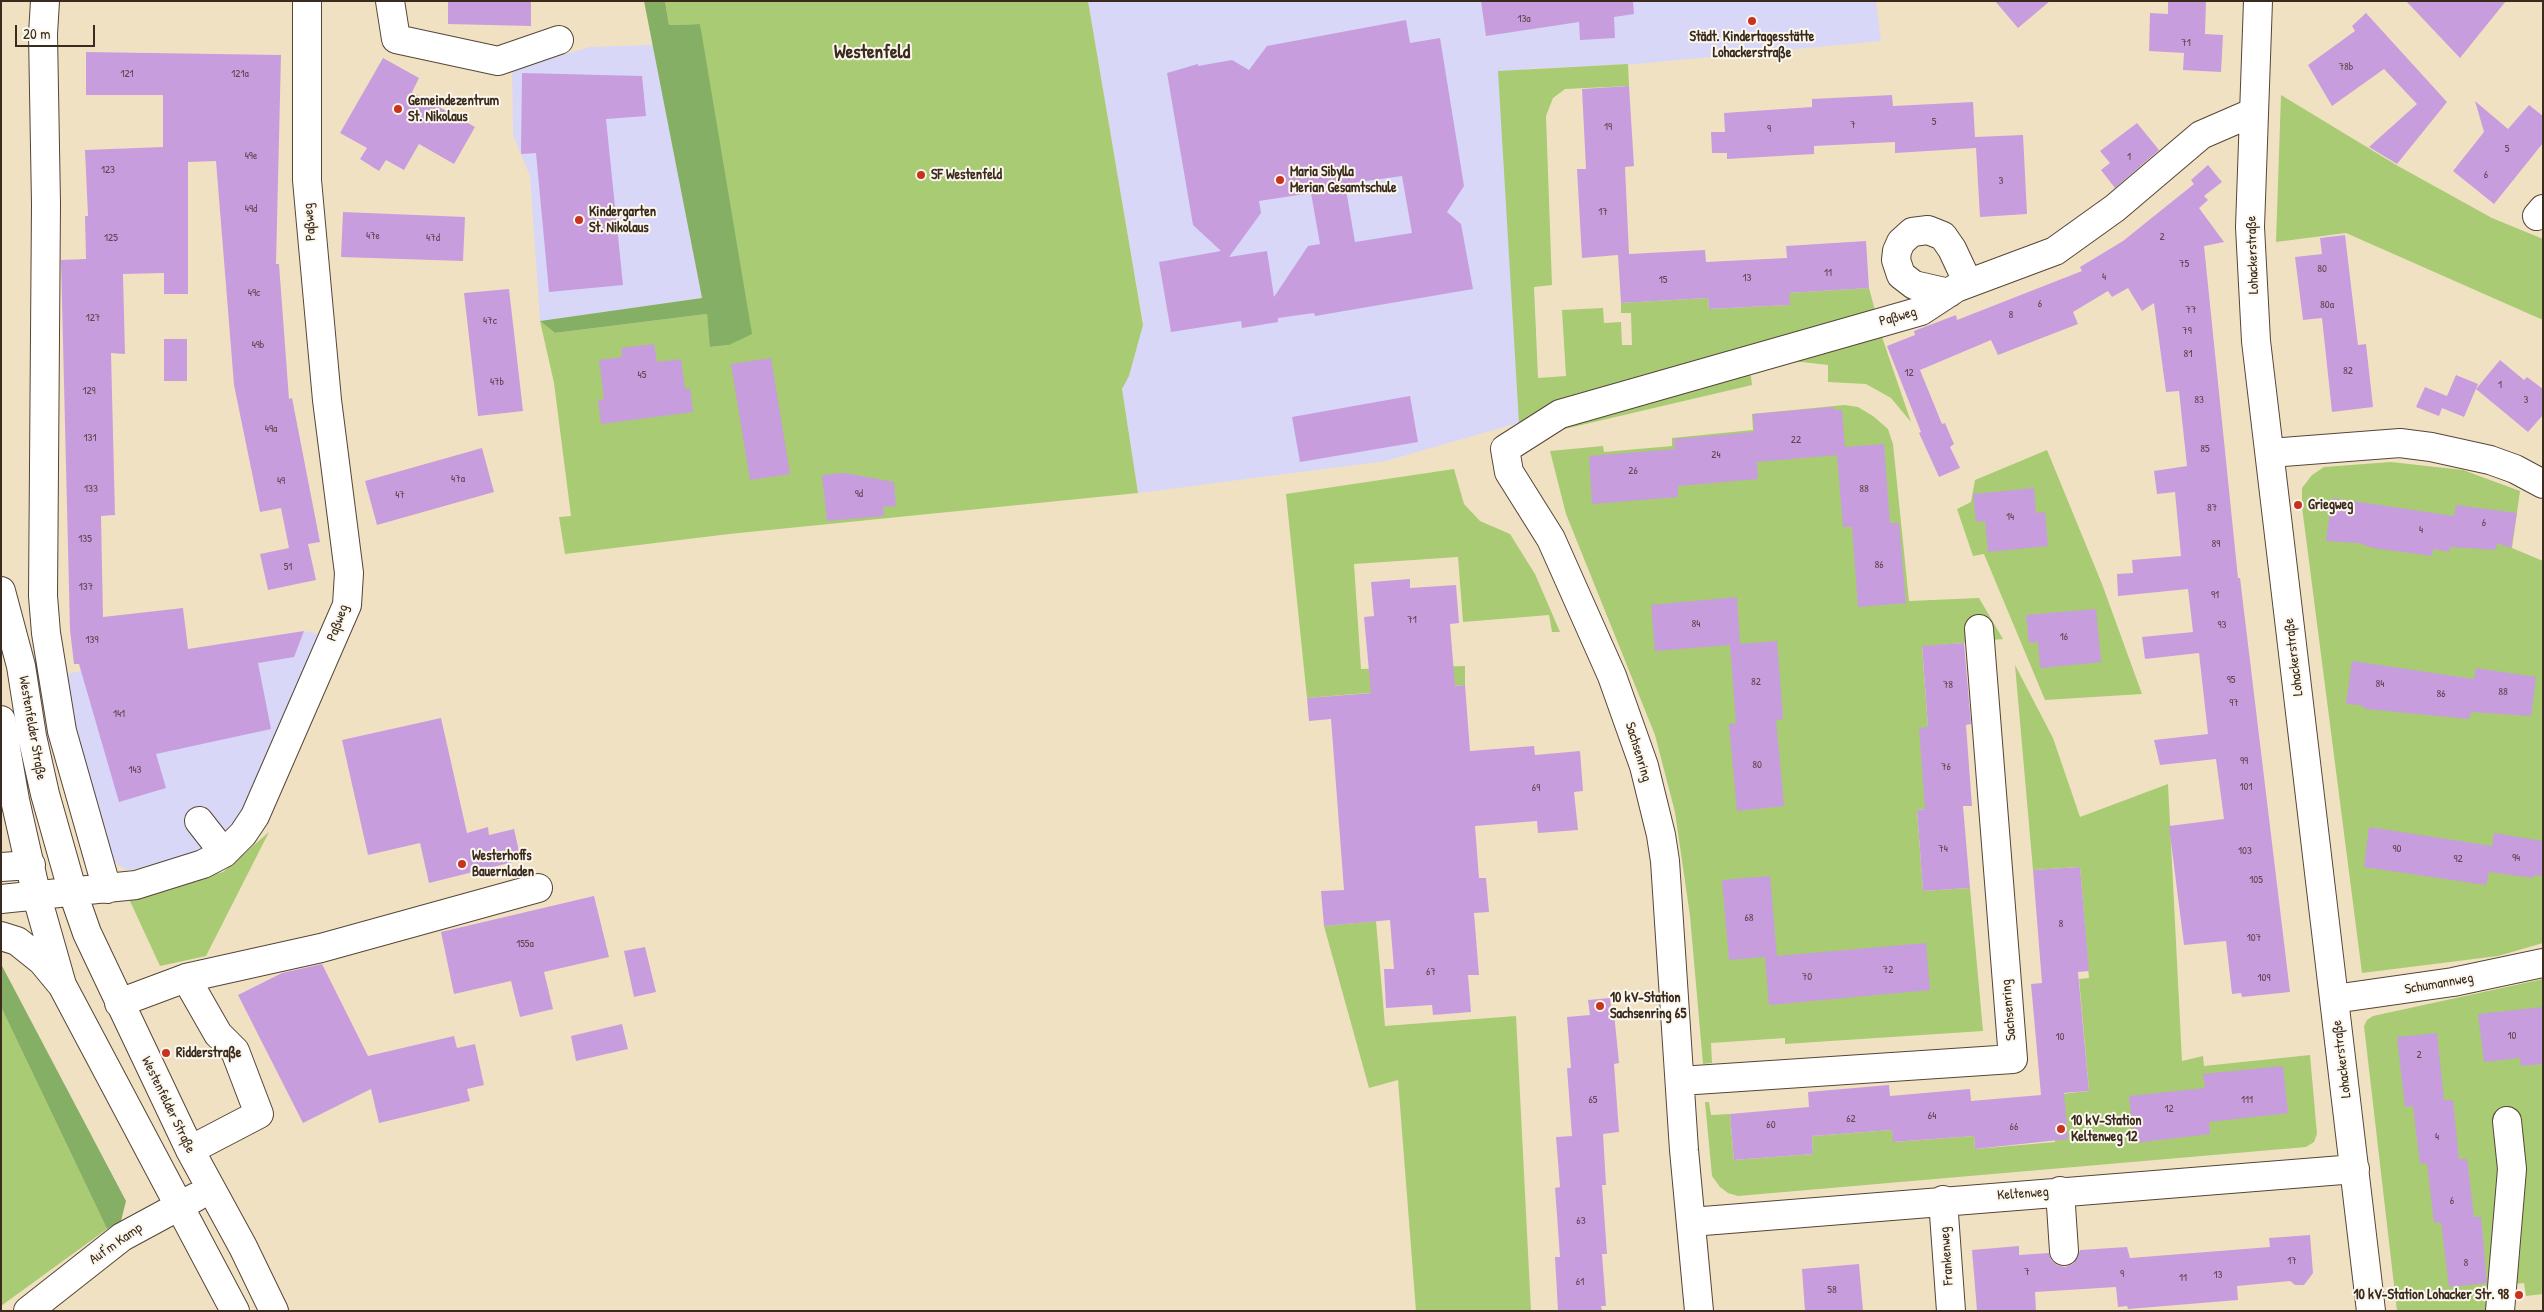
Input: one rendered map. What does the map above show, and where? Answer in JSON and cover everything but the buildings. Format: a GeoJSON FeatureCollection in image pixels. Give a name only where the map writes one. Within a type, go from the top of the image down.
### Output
{"type":"FeatureCollection","features":[{"type":"Feature","properties":{"kind":"street"},"geometry":{"type":"LineString","coordinates":[[45,1],[43,34],[46,204],[43,596],[46,633],[62,731],[107,889]]}},
{"type":"Feature","properties":{"kind":"street","name":"Paßweg"},"geometry":{"type":"LineString","coordinates":[[73,893],[136,885],[180,872],[224,853],[243,834],[255,816],[347,605],[348,574],[327,400],[306,180],[307,1]]}},
{"type":"Feature","properties":{"kind":"street"},"geometry":{"type":"LineString","coordinates":[[390,1],[396,39],[498,61],[559,40]]}},
{"type":"Feature","properties":{"kind":"street","name":"Lohackerstraße"},"geometry":{"type":"LineString","coordinates":[[2258,1],[2250,227],[2256,341],[2371,1311]]}},
{"type":"Feature","properties":{"kind":"street","name":"Paßweg"},"geometry":{"type":"LineString","coordinates":[[1507,460],[1560,414],[1921,311],[1958,288],[2055,251],[2115,208],[2201,135],[2254,112]]}},
{"type":"Feature","properties":{"kind":"street"},"geometry":{"type":"LineString","coordinates":[[2270,453],[2400,444],[2431,447],[2490,460],[2515,469],[2543,484]]}},
{"type":"Feature","properties":{"kind":"street","name":"Sachsenring"},"geometry":{"type":"LineString","coordinates":[[1507,460],[1552,539],[1612,676],[1644,766],[1665,861],[1698,1311]]}},
{"type":"Feature","properties":{"kind":"street","name":"Westenfelder Straße"},"geometry":{"type":"LineString","coordinates":[[1,591],[21,666],[32,736],[45,794],[73,893],[87,933],[190,1150],[243,1247],[274,1311]]}},
{"type":"Feature","properties":{"kind":"street","name":"Sachsenring"},"geometry":{"type":"LineString","coordinates":[[1680,1080],[2013,1059],[1979,629]]}},
{"type":"Feature","properties":{"kind":"street","name":"Westenfelder Straße"},"geometry":{"type":"LineString","coordinates":[[1,720],[37,897],[62,985],[235,1311]]}},
{"type":"Feature","properties":{"kind":"street"},"geometry":{"type":"LineString","coordinates":[[199,820],[224,853]]}},
{"type":"Feature","properties":{"kind":"street"},"geometry":{"type":"LineString","coordinates":[[1,867],[30,866],[73,893]]}},
{"type":"Feature","properties":{"kind":"street"},"geometry":{"type":"LineString","coordinates":[[119,1003],[186,978],[321,948],[538,888]]}},
{"type":"Feature","properties":{"kind":"street"},"geometry":{"type":"LineString","coordinates":[[1,899],[73,893]]}},
{"type":"Feature","properties":{"kind":"street"},"geometry":{"type":"LineString","coordinates":[[1,936],[17,941],[42,961],[62,985]]}},
{"type":"Feature","properties":{"kind":"street","name":"Schumannweg"},"geometry":{"type":"LineString","coordinates":[[2334,999],[2453,982],[2543,963]]}},
{"type":"Feature","properties":{"kind":"street"},"geometry":{"type":"LineString","coordinates":[[186,978],[218,1034],[235,1051],[260,1114],[190,1150]]}},
{"type":"Feature","properties":{"kind":"street"},"geometry":{"type":"LineString","coordinates":[[2500,1311],[2512,1169],[2507,1121]]}},
{"type":"Feature","properties":{"kind":"street","name":"Keltenweg"},"geometry":{"type":"LineString","coordinates":[[1691,1222],[1943,1200],[2355,1169]]}},
{"type":"Feature","properties":{"kind":"street","name":"Auf'm Kamp"},"geometry":{"type":"LineString","coordinates":[[28,1311],[122,1237],[210,1189]]}},
{"type":"Feature","properties":{"kind":"street"},"geometry":{"type":"LineString","coordinates":[[2060,1191],[2064,1252]]}},
{"type":"Feature","properties":{"kind":"street","name":"Frankenweg"},"geometry":{"type":"LineString","coordinates":[[1943,1200],[1951,1311]]}},
{"type":"Feature","properties":{"kind":"shaded area"},"geometry":{"type":"Polygon","coordinates":[[[1088,1],[1876,1],[1881,41],[1635,64],[1525,69],[1539,417],[1386,461],[1138,493],[1122,389],[1129,376],[1143,324],[1088,1]]]}},
{"type":"Feature","properties":{"kind":"shaded area"},"geometry":{"type":"Polygon","coordinates":[[[653,45],[702,298],[540,321],[530,176],[513,135],[512,69],[590,47],[653,45]]]}},
{"type":"Feature","properties":{"kind":"shaded area"},"geometry":{"type":"Polygon","coordinates":[[[304,631],[324,635],[245,812],[224,836],[190,855],[131,870],[122,868],[111,858],[103,844],[63,675],[139,658],[304,631]]]}},
{"type":"Feature","properties":{"kind":"green space"},"geometry":{"type":"Polygon","coordinates":[[[644,1],[665,1],[669,25],[700,24],[752,334],[729,345],[710,347],[707,314],[555,333],[540,321],[702,298],[644,1]]]}},
{"type":"Feature","properties":{"kind":"green space","name":"SF Westenfeld"},"geometry":{"type":"Polygon","coordinates":[[[665,1],[1088,1],[1143,325],[1129,376],[1122,389],[1138,493],[729,534],[565,554],[559,517],[571,516],[554,383],[540,321],[555,333],[707,314],[711,347],[729,345],[700,24],[669,25],[665,1]]]}},
{"type":"Feature","properties":{"kind":"green space"},"geometry":{"type":"Polygon","coordinates":[[[1628,64],[1629,86],[1565,89],[1553,98],[1546,116],[1552,285],[1534,287],[1538,378],[1566,376],[1562,310],[1603,308],[1604,323],[1621,322],[1622,345],[1632,345],[1631,313],[1621,313],[1621,303],[1708,298],[1709,309],[1789,305],[1789,293],[1869,288],[1883,340],[1911,422],[1891,398],[1866,384],[1828,382],[1828,365],[1802,362],[1779,363],[1750,369],[1752,385],[1543,434],[1539,417],[1519,423],[1498,71],[1628,64]]]}},
{"type":"Feature","properties":{"kind":"green space"},"geometry":{"type":"Polygon","coordinates":[[[2281,95],[2398,166],[2492,218],[2543,239],[2543,320],[2346,233],[2276,242],[2281,95]]]}},
{"type":"Feature","properties":{"kind":"green space"},"geometry":{"type":"Polygon","coordinates":[[[1845,405],[1858,407],[1873,416],[1888,429],[1893,444],[1909,601],[1979,598],[2003,639],[1922,647],[1928,727],[1925,809],[1917,810],[1923,891],[1970,888],[1983,1031],[1785,1044],[1785,1038],[1711,1043],[1712,1063],[1703,1064],[1690,916],[1675,812],[1655,735],[1566,514],[1550,451],[1603,446],[1604,452],[1672,446],[1672,438],[1753,430],[1752,414],[1845,405]]]}},
{"type":"Feature","properties":{"kind":"green space"},"geometry":{"type":"Polygon","coordinates":[[[2047,450],[2102,584],[2142,694],[2045,700],[1984,554],[1973,556],[1957,509],[1971,502],[1975,480],[2047,450]]]}},
{"type":"Feature","properties":{"kind":"green space"},"geometry":{"type":"Polygon","coordinates":[[[2391,462],[2463,470],[2520,491],[2512,548],[2543,561],[2543,943],[2498,956],[2362,973],[2302,507],[2302,488],[2312,475],[2324,467],[2391,462]]]}},
{"type":"Feature","properties":{"kind":"green space"},"geometry":{"type":"Polygon","coordinates":[[[1454,469],[1464,504],[1480,521],[1510,534],[1535,574],[1560,632],[1552,632],[1549,615],[1463,622],[1458,557],[1354,564],[1361,669],[1465,666],[1465,685],[1307,698],[1286,494],[1454,469]]]}},
{"type":"Feature","properties":{"kind":"green space"},"geometry":{"type":"Polygon","coordinates":[[[2015,665],[2053,738],[2080,817],[2168,784],[2182,1061],[2203,1056],[2204,1066],[2310,1055],[2317,1134],[2314,1142],[2306,1147],[1738,1196],[1728,1193],[1720,1187],[1712,1176],[1705,1102],[1709,1102],[1711,1115],[1730,1114],[1734,1160],[1813,1154],[1812,1136],[1892,1130],[1894,1142],[1974,1136],[1975,1149],[2055,1142],[2052,1095],[2089,1091],[2079,979],[2089,978],[2080,867],[2033,870],[2015,665]]]}},
{"type":"Feature","properties":{"kind":"green space"},"geometry":{"type":"Polygon","coordinates":[[[269,832],[206,956],[160,966],[129,899],[223,872],[269,832]]]}},
{"type":"Feature","properties":{"kind":"green space"},"geometry":{"type":"Polygon","coordinates":[[[1376,921],[1385,1026],[1516,1016],[1531,1311],[1416,1311],[1398,1080],[1369,1088],[1324,926],[1376,921]]]}},
{"type":"Feature","properties":{"kind":"green space"},"geometry":{"type":"Polygon","coordinates":[[[1,964],[126,1201],[121,1221],[107,1229],[1,1007],[1,964]]]}},
{"type":"Feature","properties":{"kind":"green space"},"geometry":{"type":"Polygon","coordinates":[[[2543,979],[2543,1294],[2526,1296],[2524,1283],[2497,1286],[2491,1311],[2397,1311],[2364,1026],[2367,1020],[2373,1016],[2543,979]]]}},
{"type":"Feature","properties":{"kind":"green space"},"geometry":{"type":"Polygon","coordinates":[[[1,1007],[107,1229],[1,1306],[1,1007]]]}},
{"type":"Feature","properties":{"kind":"place","name":"Städt. Kindertagesstätte Lohackerstraße"},"geometry":{"type":"Point","coordinates":[1752,21]}},
{"type":"Feature","properties":{"kind":"place","name":"Gemeindezentrum St. Nikolaus"},"geometry":{"type":"Point","coordinates":[398,109]}},
{"type":"Feature","properties":{"kind":"place","name":"SF Westenfeld"},"geometry":{"type":"Point","coordinates":[921,175]}},
{"type":"Feature","properties":{"kind":"place","name":"Maria Sibylla Merian Gesamtschule"},"geometry":{"type":"Point","coordinates":[1280,180]}},
{"type":"Feature","properties":{"kind":"place","name":"Kindergarten St. Nikolaus"},"geometry":{"type":"Point","coordinates":[579,220]}},
{"type":"Feature","properties":{"kind":"place","name":"Griegweg"},"geometry":{"type":"Point","coordinates":[2298,505]}},
{"type":"Feature","properties":{"kind":"place","name":"Westerhoffs Bauernladen"},"geometry":{"type":"Point","coordinates":[462,864]}},
{"type":"Feature","properties":{"kind":"place","name":"10 kV-Station Sachsenring 65"},"geometry":{"type":"Point","coordinates":[1600,1006]}},
{"type":"Feature","properties":{"kind":"place","name":"Ridderstraße"},"geometry":{"type":"Point","coordinates":[166,1053]}},
{"type":"Feature","properties":{"kind":"place","name":"10 kV-Station Keltenweg 12"},"geometry":{"type":"Point","coordinates":[2061,1129]}},
{"type":"Feature","properties":{"kind":"place","name":"10 kV-Station Lohacker Str. 98"},"geometry":{"type":"Point","coordinates":[2519,1295]}},
{"type":"Feature","properties":{"kind":"district","name":"Westenfeld"},"geometry":{"type":"Point","coordinates":[872,53]}}]}
